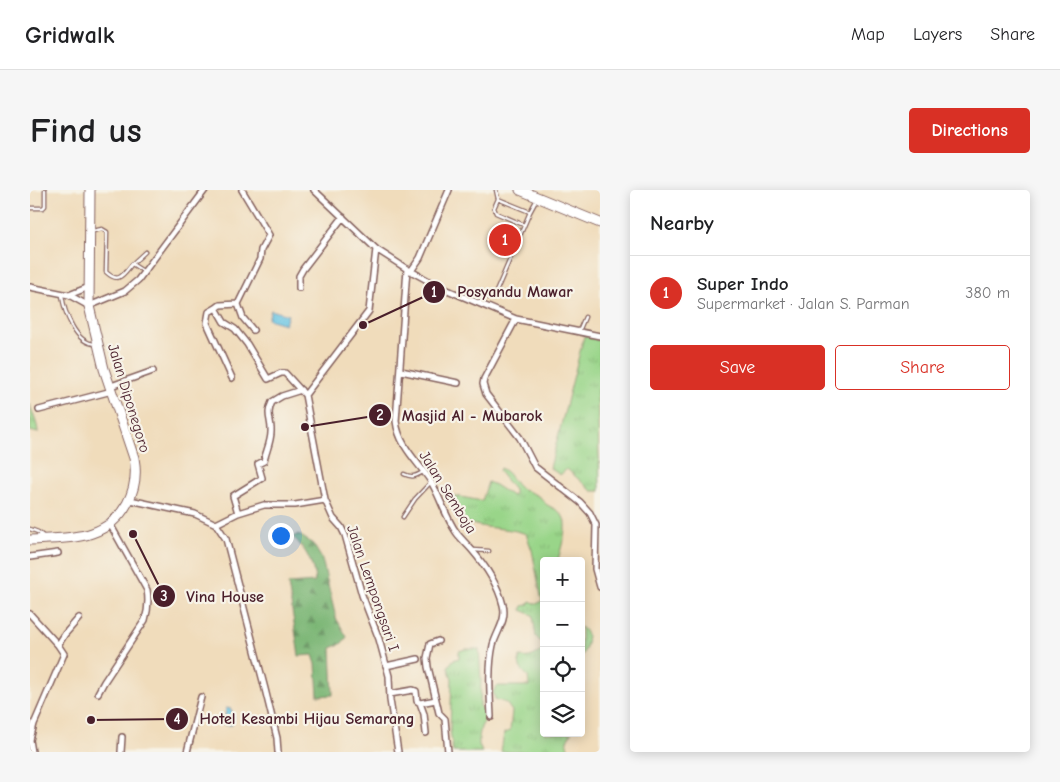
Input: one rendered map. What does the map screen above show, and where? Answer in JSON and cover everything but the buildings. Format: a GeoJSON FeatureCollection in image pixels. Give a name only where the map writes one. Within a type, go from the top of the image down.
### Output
{"type":"FeatureCollection","features":[{"type":"Feature","properties":{"kind":"main road","name":"Jalan Diponegoro"},"geometry":{"type":"LineString","coordinates":[[30,540],[94,533],[118,517],[130,500],[134,487],[135,464],[98,344],[89,306],[90,190]]}},
{"type":"Feature","properties":{"kind":"main road"},"geometry":{"type":"LineString","coordinates":[[520,190],[600,223]]}},
{"type":"Feature","properties":{"kind":"street"},"geometry":{"type":"LineString","coordinates":[[30,287],[69,295],[89,306],[125,291],[138,280],[205,190]]}},
{"type":"Feature","properties":{"kind":"street"},"geometry":{"type":"LineString","coordinates":[[242,190],[268,235],[260,259],[238,304],[243,318],[253,330]]}},
{"type":"Feature","properties":{"kind":"street"},"geometry":{"type":"LineString","coordinates":[[314,190],[376,249],[438,286],[516,320],[600,336]]}},
{"type":"Feature","properties":{"kind":"street","name":"Jalan Semboja"},"geometry":{"type":"LineString","coordinates":[[449,190],[420,258],[409,270],[396,421],[397,430],[406,448],[431,482],[456,532],[480,561],[499,593],[504,607],[503,620],[494,645],[490,669],[490,718]]}},
{"type":"Feature","properties":{"kind":"street"},"geometry":{"type":"LineString","coordinates":[[299,288],[302,269],[342,217]]}},
{"type":"Feature","properties":{"kind":"street"},"geometry":{"type":"LineString","coordinates":[[216,308],[224,322],[235,330],[247,344],[268,378],[285,373],[305,395],[369,311],[376,249]]}},
{"type":"Feature","properties":{"kind":"street"},"geometry":{"type":"LineString","coordinates":[[69,295],[89,287]]}},
{"type":"Feature","properties":{"kind":"street"},"geometry":{"type":"LineString","coordinates":[[232,378],[207,323],[209,312],[220,305],[238,304]]}},
{"type":"Feature","properties":{"kind":"street"},"geometry":{"type":"LineString","coordinates":[[516,320],[484,379],[483,390],[501,416],[520,438],[535,467],[580,502],[596,525],[595,569],[600,587]]}},
{"type":"Feature","properties":{"kind":"street"},"geometry":{"type":"LineString","coordinates":[[39,410],[112,388],[152,371]]}},
{"type":"Feature","properties":{"kind":"street"},"geometry":{"type":"LineString","coordinates":[[401,371],[458,383]]}},
{"type":"Feature","properties":{"kind":"street"},"geometry":{"type":"LineString","coordinates":[[238,513],[233,496],[262,478],[258,464],[264,461],[272,429],[269,412],[272,402],[282,396],[301,390]]}},
{"type":"Feature","properties":{"kind":"street","name":"Jalan Lempongsari I"},"geometry":{"type":"LineString","coordinates":[[305,395],[325,500],[333,518],[345,535],[362,595],[379,638],[389,676],[398,752]]}},
{"type":"Feature","properties":{"kind":"street"},"geometry":{"type":"LineString","coordinates":[[130,500],[196,514],[216,524],[228,545],[277,738],[278,752]]}},
{"type":"Feature","properties":{"kind":"street"},"geometry":{"type":"LineString","coordinates":[[216,524],[238,513],[264,505],[296,505],[325,500]]}},
{"type":"Feature","properties":{"kind":"street"},"geometry":{"type":"LineString","coordinates":[[98,694],[144,620],[148,610],[147,590],[110,524]]}},
{"type":"Feature","properties":{"kind":"street"},"geometry":{"type":"LineString","coordinates":[[30,557],[58,553]]}},
{"type":"Feature","properties":{"kind":"street"},"geometry":{"type":"LineString","coordinates":[[30,614],[58,645],[64,657],[34,724],[30,740],[32,752]]}},
{"type":"Feature","properties":{"kind":"street"},"geometry":{"type":"LineString","coordinates":[[58,645],[79,618]]}},
{"type":"Feature","properties":{"kind":"street"},"geometry":{"type":"LineString","coordinates":[[438,641],[430,644],[427,658],[439,713],[445,719],[448,752]]}},
{"type":"Feature","properties":{"kind":"street"},"geometry":{"type":"LineString","coordinates":[[386,666],[418,659]]}},
{"type":"Feature","properties":{"kind":"street"},"geometry":{"type":"LineString","coordinates":[[390,694],[416,691],[417,701],[420,703],[424,714],[426,733]]}},
{"type":"Feature","properties":{"kind":"street"},"geometry":{"type":"LineString","coordinates":[[187,752],[201,698]]}},
{"type":"Feature","properties":{"kind":"street"},"geometry":{"type":"LineString","coordinates":[[420,703],[436,700]]}},
{"type":"Feature","properties":{"kind":"street"},"geometry":{"type":"LineString","coordinates":[[121,752],[122,737]]}},
{"type":"Feature","properties":{"kind":"lane"},"geometry":{"type":"LineString","coordinates":[[30,208],[43,208],[45,206],[45,190]]}},
{"type":"Feature","properties":{"kind":"lane"},"geometry":{"type":"LineString","coordinates":[[496,190],[498,199],[494,208],[496,213],[524,225]]}},
{"type":"Feature","properties":{"kind":"lane"},"geometry":{"type":"LineString","coordinates":[[479,304],[484,296],[493,300],[537,198]]}},
{"type":"Feature","properties":{"kind":"lane"},"geometry":{"type":"LineString","coordinates":[[498,199],[530,212]]}},
{"type":"Feature","properties":{"kind":"lane"},"geometry":{"type":"LineString","coordinates":[[89,232],[102,229],[107,232],[106,272],[108,275],[118,279],[145,252]]}},
{"type":"Feature","properties":{"kind":"lane"},"geometry":{"type":"LineString","coordinates":[[132,264],[144,272]]}},
{"type":"Feature","properties":{"kind":"lane"},"geometry":{"type":"LineString","coordinates":[[62,294],[64,309],[78,335],[84,341],[98,344]]}},
{"type":"Feature","properties":{"kind":"lane"},"geometry":{"type":"LineString","coordinates":[[579,331],[585,318]]}},
{"type":"Feature","properties":{"kind":"lane"},"geometry":{"type":"LineString","coordinates":[[404,474],[416,476],[423,472]]}},
{"type":"Feature","properties":{"kind":"lane"},"geometry":{"type":"LineString","coordinates":[[403,517],[415,499],[431,482]]}},
{"type":"Feature","properties":{"kind":"lane"},"geometry":{"type":"LineString","coordinates":[[30,529],[38,532],[46,539]]}},
{"type":"Feature","properties":{"kind":"lane"},"geometry":{"type":"LineString","coordinates":[[471,549],[489,551]]}},
{"type":"Feature","properties":{"kind":"green space"},"geometry":{"type":"Polygon","coordinates":[[[584,336],[600,341],[600,389],[597,389],[600,491],[592,491],[567,469],[560,475],[550,468],[584,336]]]}},
{"type":"Feature","properties":{"kind":"green space"},"geometry":{"type":"Polygon","coordinates":[[[30,404],[37,426],[38,433],[30,431],[30,404]]]}},
{"type":"Feature","properties":{"kind":"green space"},"geometry":{"type":"Polygon","coordinates":[[[500,468],[506,472],[519,487],[541,498],[560,513],[564,519],[565,531],[559,557],[540,557],[540,591],[532,550],[526,534],[468,523],[452,509],[450,495],[482,501],[488,482],[512,496],[514,490],[499,471],[500,468]]]}},
{"type":"Feature","properties":{"kind":"green space"},"geometry":{"type":"Polygon","coordinates":[[[298,534],[313,544],[322,559],[336,618],[347,637],[341,644],[331,648],[333,695],[318,696],[316,664],[313,655],[299,656],[288,584],[315,582],[313,569],[308,557],[293,537],[298,534]]]}},
{"type":"Feature","properties":{"kind":"green space"},"geometry":{"type":"Polygon","coordinates":[[[530,601],[537,604],[540,602],[540,641],[536,637],[533,615],[521,610],[530,601]]]}},
{"type":"Feature","properties":{"kind":"green space"},"geometry":{"type":"Polygon","coordinates":[[[585,632],[587,637],[585,649],[585,632]]]}},
{"type":"Feature","properties":{"kind":"green space"},"geometry":{"type":"Polygon","coordinates":[[[479,649],[480,706],[486,714],[479,737],[479,745],[482,752],[453,752],[450,729],[452,679],[448,667],[453,660],[459,658],[459,651],[479,649]]]}},
{"type":"Feature","properties":{"kind":"green space"},"geometry":{"type":"Polygon","coordinates":[[[539,653],[540,737],[569,737],[567,742],[570,752],[501,752],[504,733],[510,731],[512,711],[506,703],[495,699],[493,692],[497,686],[529,686],[528,676],[522,670],[519,660],[520,657],[533,656],[539,653]]]}},
{"type":"Feature","properties":{"kind":"water"},"geometry":{"type":"Polygon","coordinates":[[[271,310],[288,315],[285,324],[268,319],[271,310]]]}},
{"type":"Feature","properties":{"kind":"water"},"geometry":{"type":"Polygon","coordinates":[[[226,708],[231,709],[234,717],[232,725],[224,725],[226,708]]]}},
{"type":"Feature","properties":{"kind":"place","name":"Super Indo"},"geometry":{"type":"Point","coordinates":[505,240]}},
{"type":"Feature","properties":{"kind":"place","name":"Posyandu Mawar"},"geometry":{"type":"Point","coordinates":[363,325]}},
{"type":"Feature","properties":{"kind":"place","name":"Masjid Al - Mubarok"},"geometry":{"type":"Point","coordinates":[305,427]}},
{"type":"Feature","properties":{"kind":"place","name":"Vina House"},"geometry":{"type":"Point","coordinates":[133,534]}},
{"type":"Feature","properties":{"kind":"place","name":"Hotel Kesambi Hijau Semarang"},"geometry":{"type":"Point","coordinates":[91,720]}}]}
